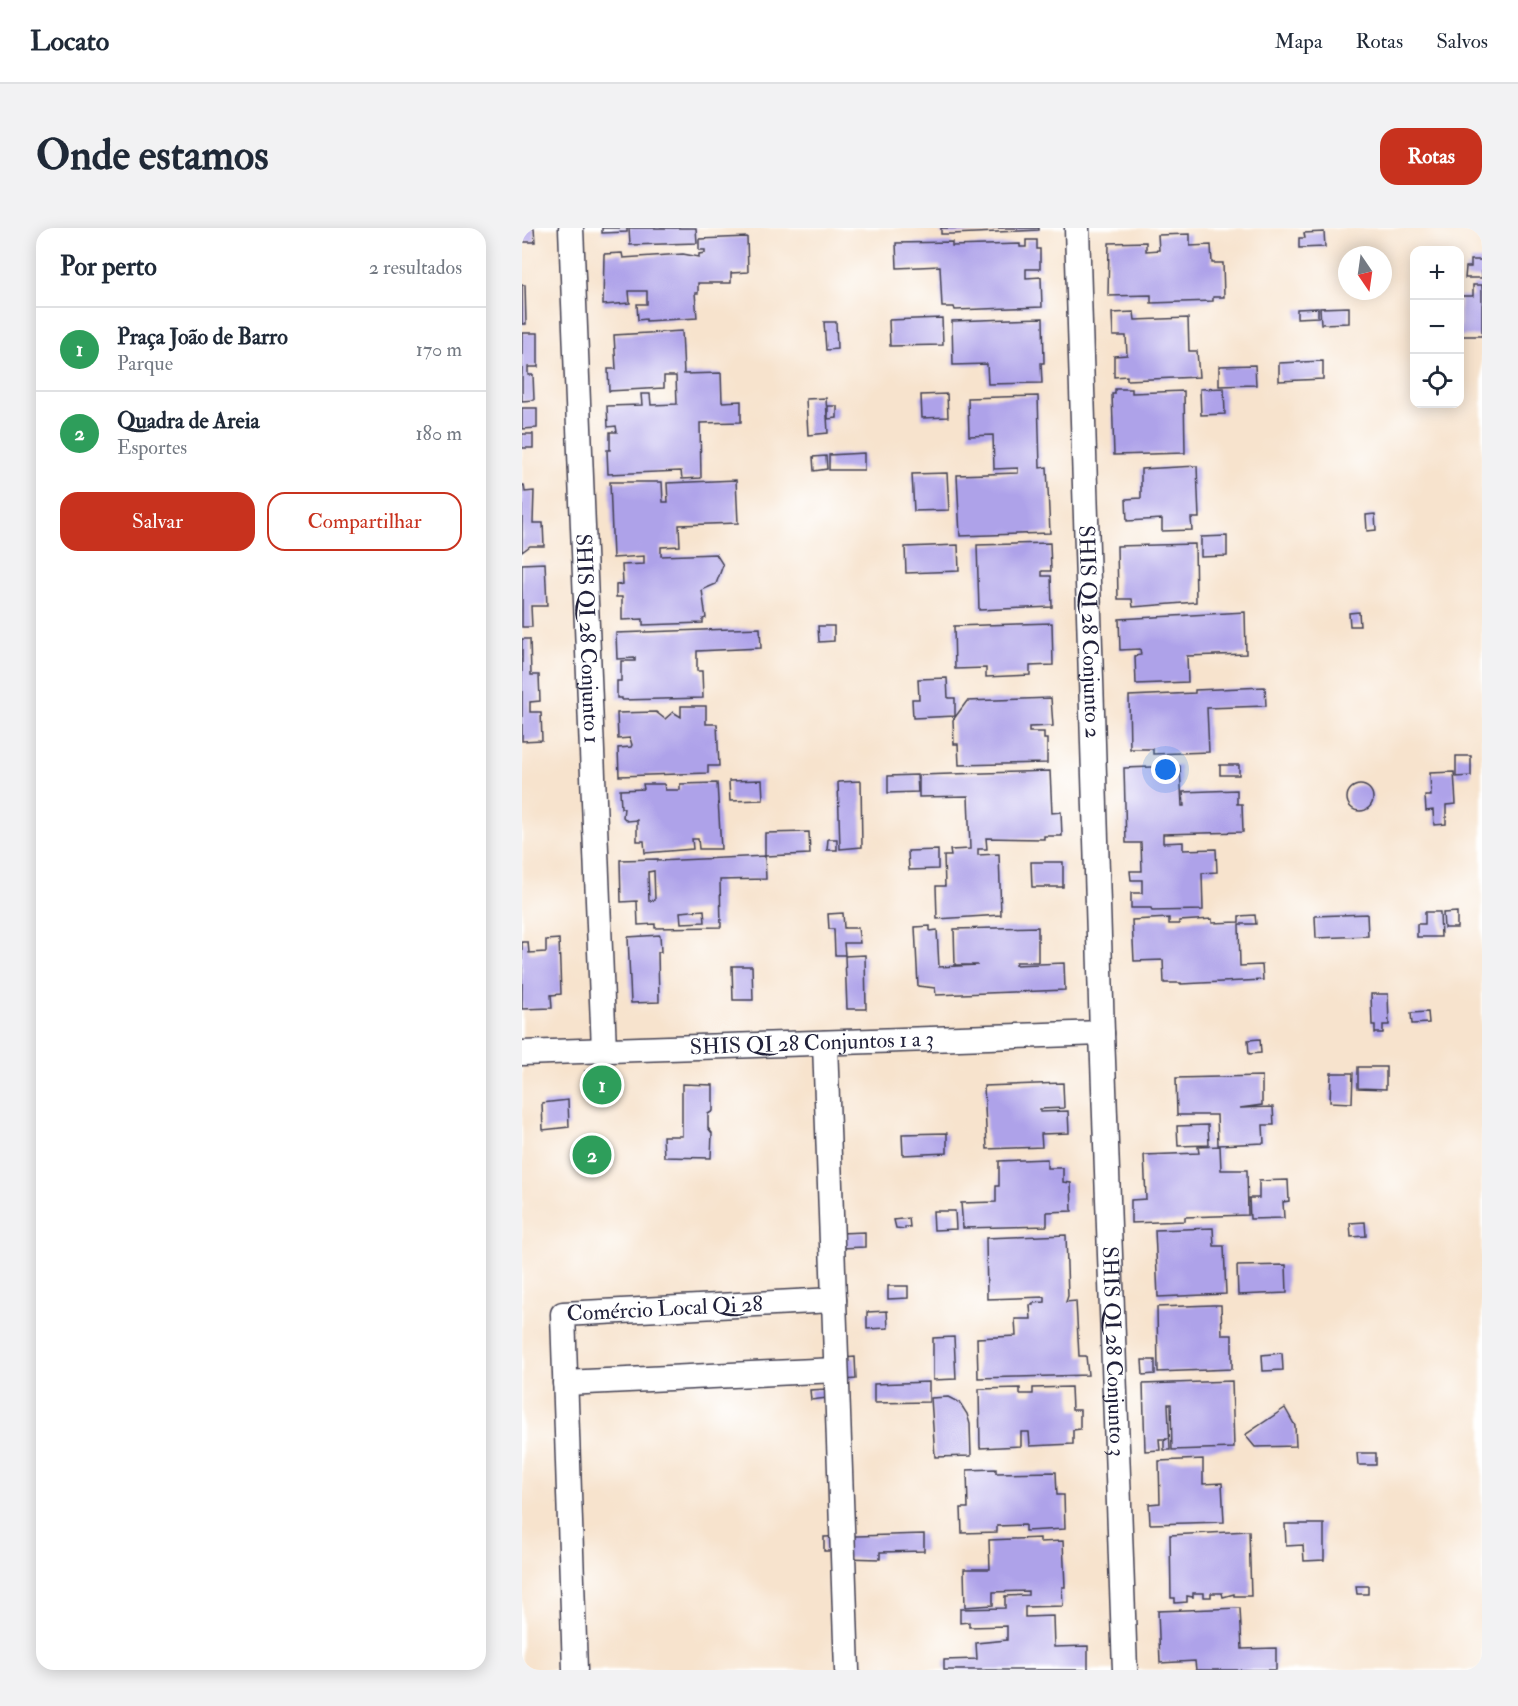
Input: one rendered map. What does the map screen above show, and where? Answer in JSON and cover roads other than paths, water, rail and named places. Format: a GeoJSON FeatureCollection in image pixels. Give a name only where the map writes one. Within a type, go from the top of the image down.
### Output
{"type":"FeatureCollection","features":[{"type":"Feature","properties":{"kind":"street","name":"SHIS QI 28 Conjunto 1"},"geometry":{"type":"LineString","coordinates":[[571,228],[604,1050]]}},
{"type":"Feature","properties":{"kind":"street","name":"SHIS QI 28 Conjunto 2"},"geometry":{"type":"LineString","coordinates":[[1077,228],[1102,1033]]}},
{"type":"Feature","properties":{"kind":"street","name":"SHIS QI 28 Conjuntos 1 a 3"},"geometry":{"type":"LineString","coordinates":[[522,1053],[1102,1033]]}},
{"type":"Feature","properties":{"kind":"street","name":"SHIS QI 28 Conjunto 3"},"geometry":{"type":"LineString","coordinates":[[1102,1033],[1125,1670]]}},
{"type":"Feature","properties":{"kind":"street"},"geometry":{"type":"LineString","coordinates":[[825,1043],[847,1670]]}},
{"type":"Feature","properties":{"kind":"street","name":"Comércio Local Qi 28"},"geometry":{"type":"LineString","coordinates":[[575,1670],[563,1314],[834,1300]]}},
{"type":"Feature","properties":{"kind":"street"},"geometry":{"type":"LineString","coordinates":[[565,1383],[836,1370]]}},
{"type":"Feature","properties":{"kind":"place","name":"Praça João de Barro"},"geometry":{"type":"Point","coordinates":[602,1085]}},
{"type":"Feature","properties":{"kind":"place","name":"Quadra de Areia"},"geometry":{"type":"Point","coordinates":[592,1155]}}]}
